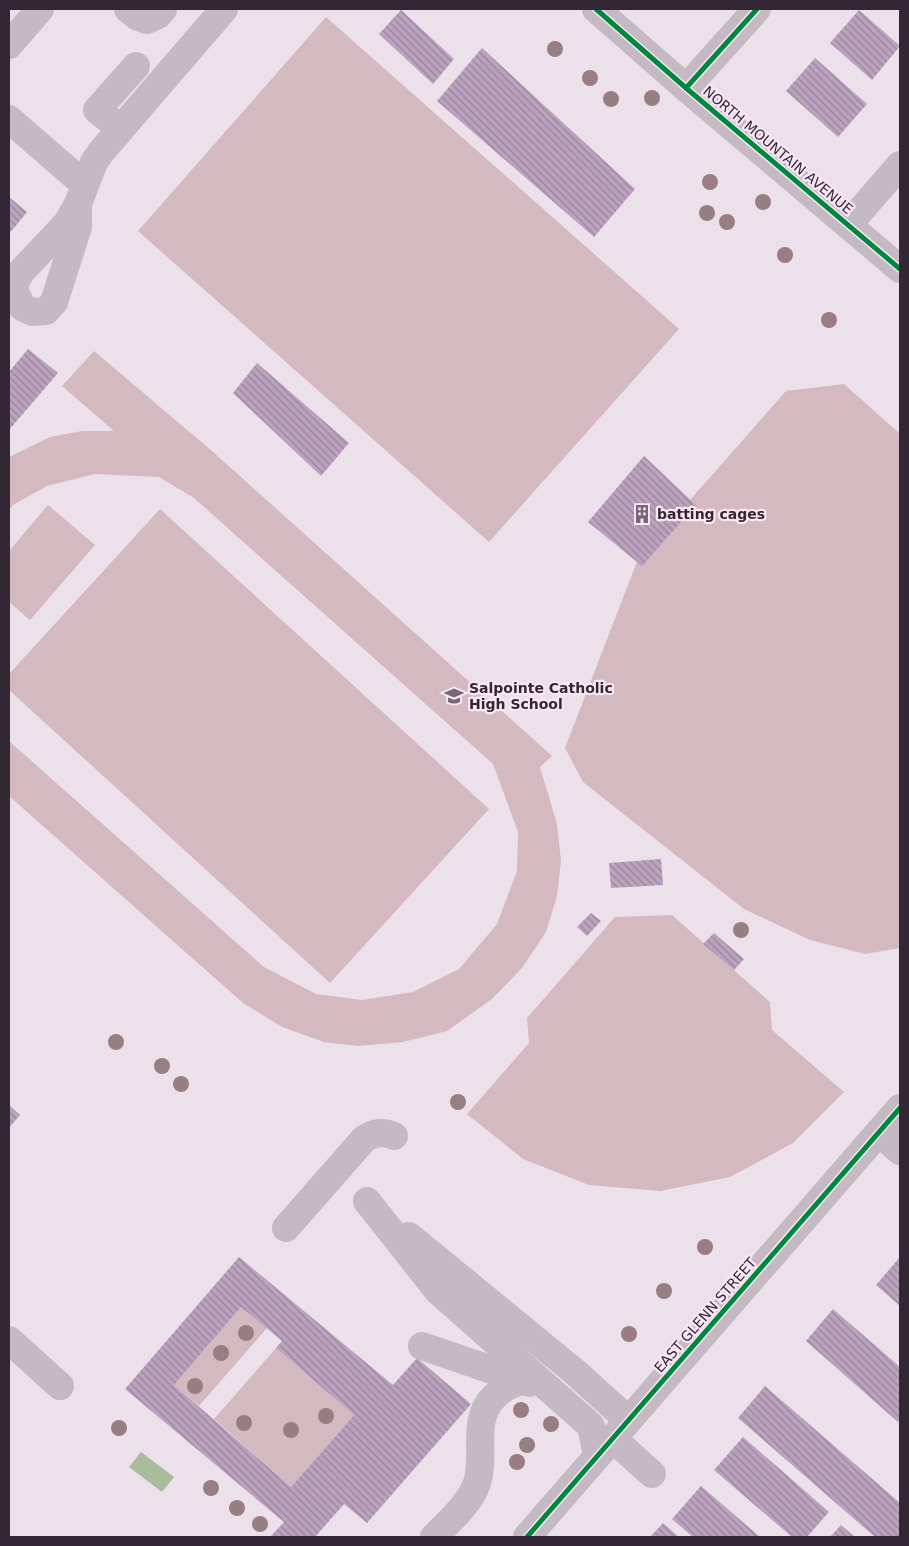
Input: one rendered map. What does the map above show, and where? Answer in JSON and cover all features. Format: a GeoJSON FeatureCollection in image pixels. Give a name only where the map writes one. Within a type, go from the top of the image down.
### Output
{"type":"FeatureCollection","features":[{"type":"Feature","properties":{"kind":"street"},"geometry":{"type":"LineString","coordinates":[[12,41],[40,9]]}},
{"type":"Feature","properties":{"kind":"street"},"geometry":{"type":"LineString","coordinates":[[128,9],[138,17],[147,20],[158,15],[164,9]]}},
{"type":"Feature","properties":{"kind":"street","name":"NORTH MOUNTAIN AVENUE"},"geometry":{"type":"LineString","coordinates":[[596,9],[686,88],[900,269]]}},
{"type":"Feature","properties":{"kind":"street"},"geometry":{"type":"LineString","coordinates":[[686,88],[756,9]]}},
{"type":"Feature","properties":{"kind":"street"},"geometry":{"type":"LineString","coordinates":[[9,119],[81,195],[78,227],[54,302],[46,311],[32,312],[14,304],[13,287],[20,273],[67,222],[81,195],[94,162],[212,13]]}},
{"type":"Feature","properties":{"kind":"street"},"geometry":{"type":"LineString","coordinates":[[121,129],[97,110],[136,66]]}},
{"type":"Feature","properties":{"kind":"street"},"geometry":{"type":"LineString","coordinates":[[848,225],[900,165]]}},
{"type":"Feature","properties":{"kind":"street","name":"EAST GLENN STREET"},"geometry":{"type":"LineString","coordinates":[[527,1537],[900,1108]]}},
{"type":"Feature","properties":{"kind":"street"},"geometry":{"type":"LineString","coordinates":[[879,1132],[900,1151]]}},
{"type":"Feature","properties":{"kind":"street"},"geometry":{"type":"LineString","coordinates":[[286,1228],[364,1139],[379,1133],[387,1133],[394,1136]]}},
{"type":"Feature","properties":{"kind":"street"},"geometry":{"type":"LineString","coordinates":[[612,1438],[575,1372],[367,1201],[438,1291],[590,1426],[612,1438],[652,1474]]}},
{"type":"Feature","properties":{"kind":"street"},"geometry":{"type":"LineString","coordinates":[[9,1340],[60,1386]]}},
{"type":"Feature","properties":{"kind":"street"},"geometry":{"type":"LineString","coordinates":[[422,1346],[550,1390]]}},
{"type":"Feature","properties":{"kind":"street"},"geometry":{"type":"LineString","coordinates":[[434,1537],[461,1508],[477,1483],[481,1418],[488,1403],[510,1384],[522,1381]]}},
{"type":"Feature","properties":{"kind":"shaded area"},"geometry":{"type":"Polygon","coordinates":[[[326,17],[679,329],[489,542],[138,231],[326,17]]]}},
{"type":"Feature","properties":{"kind":"shaded area"},"geometry":{"type":"Polygon","coordinates":[[[94,351],[212,451],[552,756],[540,767],[557,824],[561,861],[557,896],[546,932],[522,968],[492,999],[447,1031],[403,1042],[358,1046],[324,1042],[282,1027],[243,1003],[9,796],[9,741],[264,967],[316,994],[362,1000],[413,992],[459,969],[497,924],[517,871],[518,832],[493,764],[194,498],[159,477],[95,474],[47,486],[13,505],[9,510],[9,457],[50,437],[82,431],[114,431],[62,386],[94,351]]]}},
{"type":"Feature","properties":{"kind":"shaded area"},"geometry":{"type":"Polygon","coordinates":[[[844,384],[900,434],[900,948],[865,954],[810,940],[744,909],[583,782],[565,748],[638,559],[786,391],[844,384]]]}},
{"type":"Feature","properties":{"kind":"shaded area"},"geometry":{"type":"Polygon","coordinates":[[[48,505],[95,545],[30,620],[9,602],[9,551],[48,505]]]}},
{"type":"Feature","properties":{"kind":"shaded area"},"geometry":{"type":"Polygon","coordinates":[[[160,509],[489,809],[330,983],[9,690],[9,674],[160,509]]]}},
{"type":"Feature","properties":{"kind":"shaded area"},"geometry":{"type":"Polygon","coordinates":[[[672,915],[770,1002],[772,1030],[844,1092],[793,1143],[730,1177],[660,1191],[589,1185],[523,1159],[467,1114],[529,1043],[527,1018],[615,917],[672,915]]]}},
{"type":"Feature","properties":{"kind":"shaded area"},"geometry":{"type":"Polygon","coordinates":[[[241,1307],[267,1328],[199,1406],[174,1385],[241,1307]]]}},
{"type":"Feature","properties":{"kind":"shaded area"},"geometry":{"type":"Polygon","coordinates":[[[276,1348],[354,1415],[291,1487],[214,1419],[276,1348]]]}},
{"type":"Feature","properties":{"kind":"shaded area"},"geometry":{"type":"Polygon","coordinates":[[[141,1452],[174,1477],[162,1492],[129,1467],[141,1452]]]}},
{"type":"Feature","properties":{"kind":"building"},"geometry":{"type":"Polygon","coordinates":[[[401,10],[454,59],[433,84],[379,34],[401,10]]]}},
{"type":"Feature","properties":{"kind":"building"},"geometry":{"type":"Polygon","coordinates":[[[859,10],[900,46],[872,80],[830,43],[859,10]]]}},
{"type":"Feature","properties":{"kind":"building"},"geometry":{"type":"Polygon","coordinates":[[[482,48],[635,189],[594,237],[437,101],[482,48]]]}},
{"type":"Feature","properties":{"kind":"building"},"geometry":{"type":"Polygon","coordinates":[[[815,58],[867,104],[838,137],[786,91],[815,58]]]}},
{"type":"Feature","properties":{"kind":"building"},"geometry":{"type":"Polygon","coordinates":[[[9,197],[27,212],[9,234],[9,197]]]}},
{"type":"Feature","properties":{"kind":"building"},"geometry":{"type":"Polygon","coordinates":[[[28,349],[58,373],[9,430],[9,372],[28,349]]]}},
{"type":"Feature","properties":{"kind":"building"},"geometry":{"type":"Polygon","coordinates":[[[257,363],[349,443],[321,476],[233,393],[257,363]]]}},
{"type":"Feature","properties":{"kind":"building","name":"batting cages"},"geometry":{"type":"Polygon","coordinates":[[[644,456],[696,505],[642,566],[588,522],[644,456]]]}},
{"type":"Feature","properties":{"kind":"building"},"geometry":{"type":"Polygon","coordinates":[[[661,859],[663,885],[611,888],[609,863],[661,859]]]}},
{"type":"Feature","properties":{"kind":"building"},"geometry":{"type":"Polygon","coordinates":[[[591,913],[601,921],[587,936],[577,927],[591,913]]]}},
{"type":"Feature","properties":{"kind":"building"},"geometry":{"type":"Polygon","coordinates":[[[714,933],[744,959],[734,970],[703,944],[714,933]]]}},
{"type":"Feature","properties":{"kind":"building"},"geometry":{"type":"Polygon","coordinates":[[[9,1105],[20,1115],[9,1128],[9,1105]]]}},
{"type":"Feature","properties":{"kind":"building"},"geometry":{"type":"Polygon","coordinates":[[[239,1257],[393,1385],[417,1358],[471,1404],[367,1523],[344,1504],[315,1537],[270,1537],[284,1522],[125,1389],[239,1257]],[[241,1307],[174,1385],[291,1487],[354,1415],[276,1348],[282,1341],[241,1307]]]}},
{"type":"Feature","properties":{"kind":"building"},"geometry":{"type":"Polygon","coordinates":[[[900,1257],[900,1306],[876,1285],[900,1257]]]}},
{"type":"Feature","properties":{"kind":"building"},"geometry":{"type":"Polygon","coordinates":[[[833,1309],[900,1367],[900,1419],[898,1422],[806,1341],[833,1309]]]}},
{"type":"Feature","properties":{"kind":"building"},"geometry":{"type":"Polygon","coordinates":[[[765,1386],[900,1503],[900,1537],[875,1537],[738,1418],[765,1386]]]}},
{"type":"Feature","properties":{"kind":"building"},"geometry":{"type":"Polygon","coordinates":[[[743,1437],[829,1512],[807,1537],[792,1537],[714,1470],[743,1437]]]}},
{"type":"Feature","properties":{"kind":"building"},"geometry":{"type":"Polygon","coordinates":[[[701,1486],[760,1537],[693,1537],[672,1519],[701,1486]]]}},
{"type":"Feature","properties":{"kind":"building"},"geometry":{"type":"Polygon","coordinates":[[[663,1523],[679,1537],[650,1537],[663,1523]]]}},
{"type":"Feature","properties":{"kind":"building"},"geometry":{"type":"Polygon","coordinates":[[[841,1525],[855,1537],[830,1537],[841,1525]]]}},
{"type":"Feature","properties":{"kind":"cycle path"},"geometry":{"type":"LineString","coordinates":[[596,9],[686,88],[900,269]]}},
{"type":"Feature","properties":{"kind":"cycle path"},"geometry":{"type":"LineString","coordinates":[[686,88],[757,9]]}},
{"type":"Feature","properties":{"kind":"cycle path"},"geometry":{"type":"LineString","coordinates":[[527,1537],[900,1108]]}},
{"type":"Feature","properties":{"kind":"place","name":"batting cages"},"geometry":{"type":"Point","coordinates":[642,514]}},
{"type":"Feature","properties":{"kind":"place","name":"Salpointe Catholic High School"},"geometry":{"type":"Point","coordinates":[454,696]}}]}
